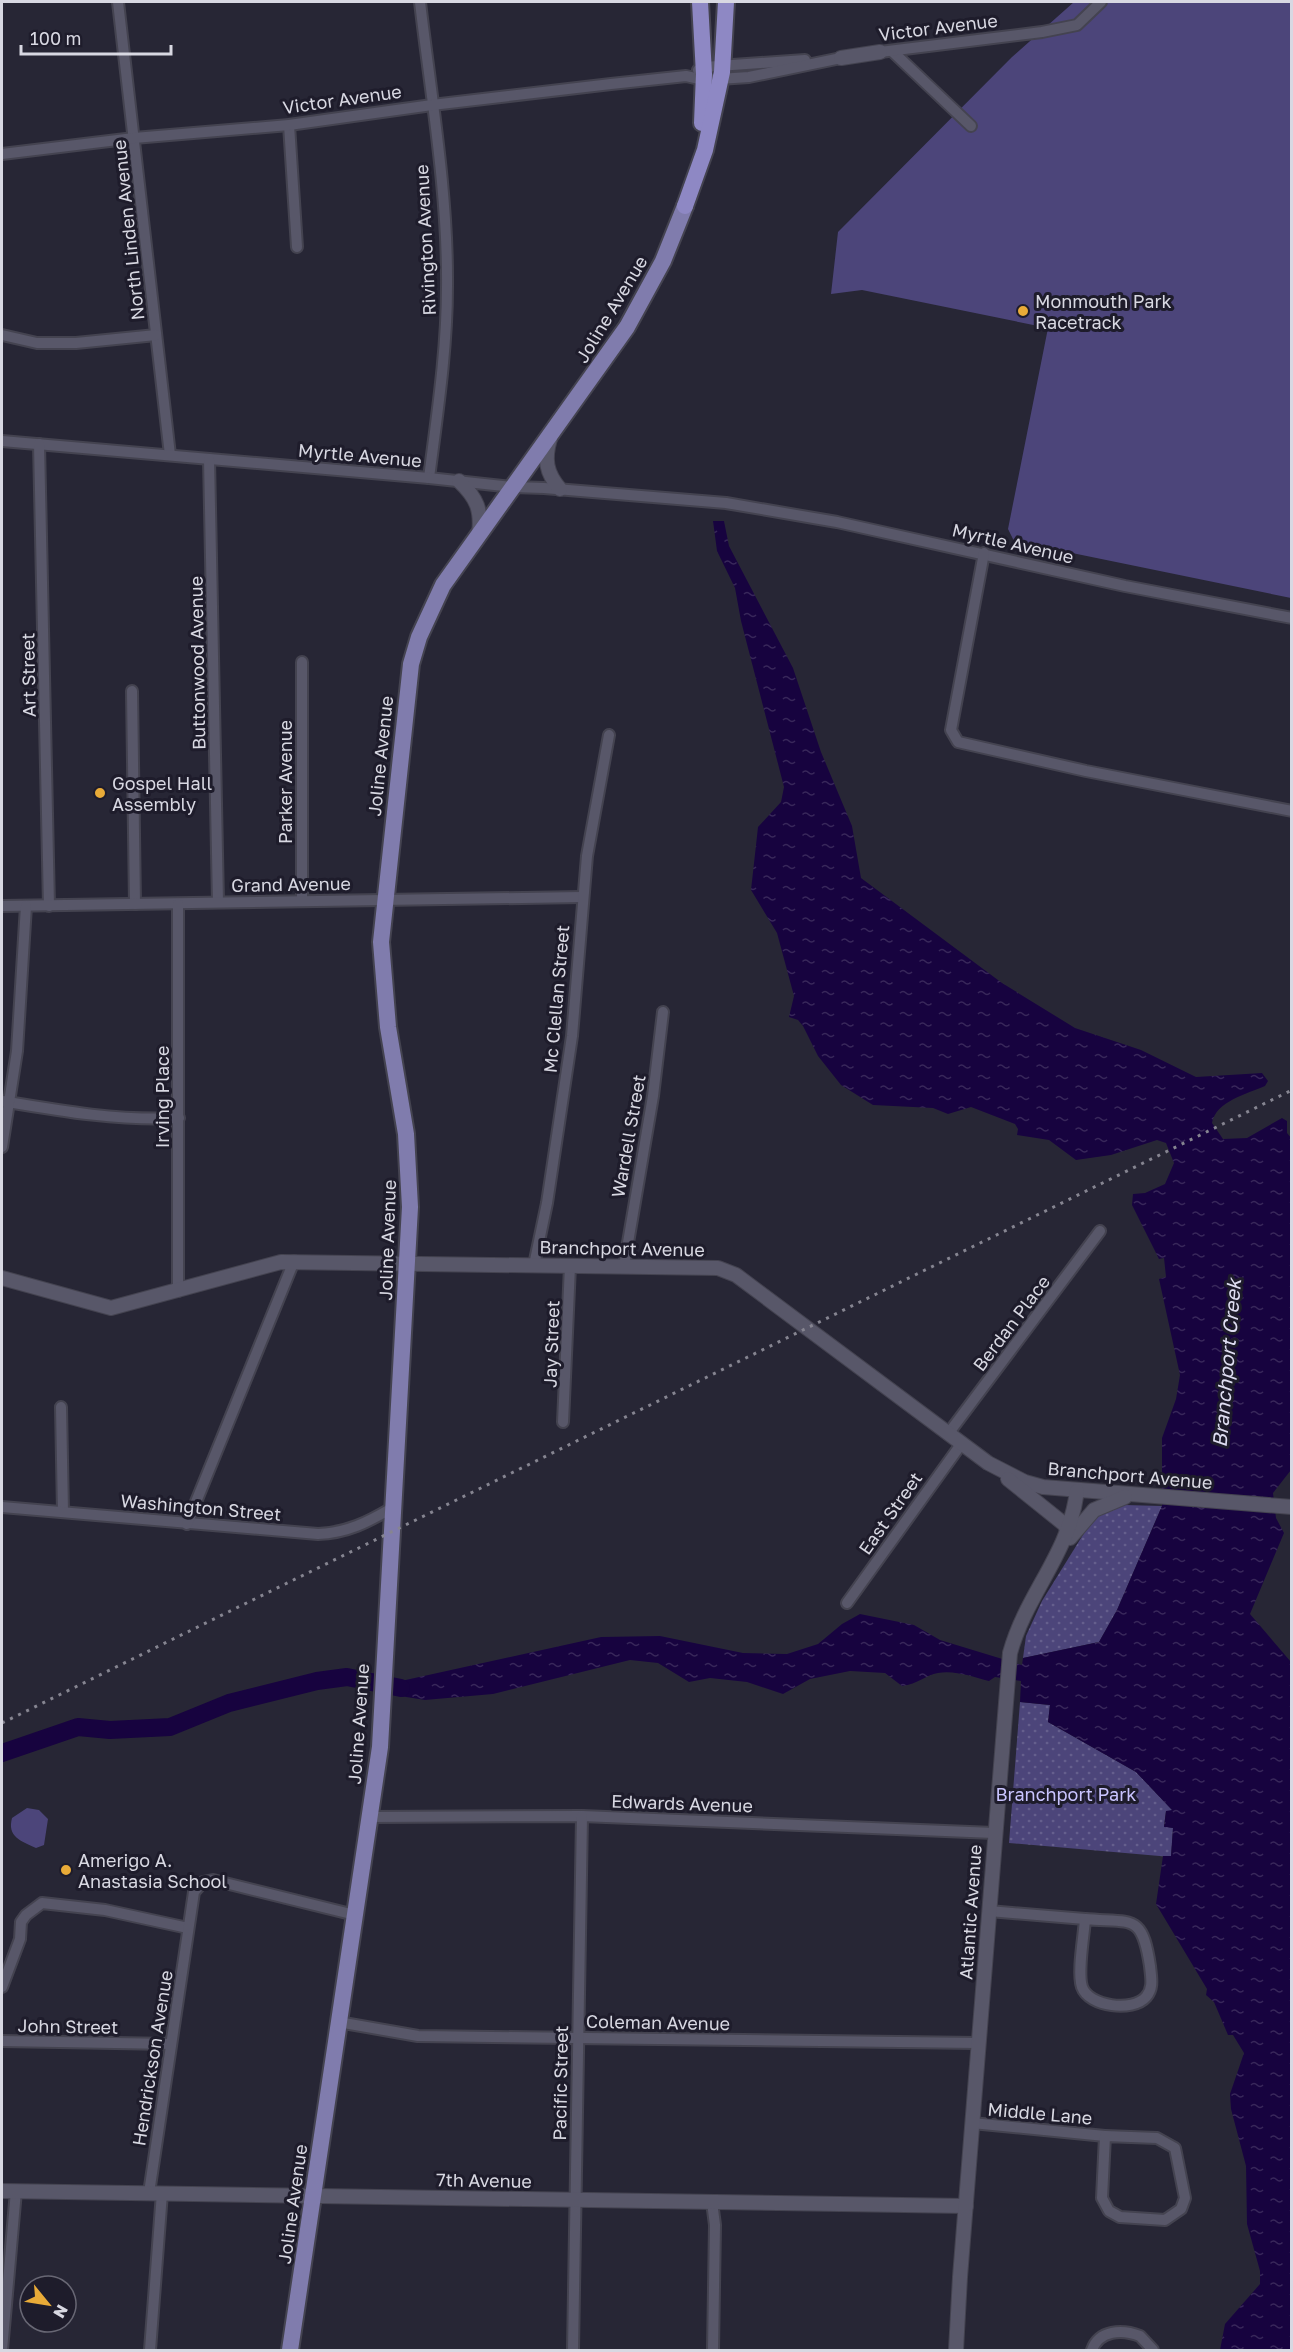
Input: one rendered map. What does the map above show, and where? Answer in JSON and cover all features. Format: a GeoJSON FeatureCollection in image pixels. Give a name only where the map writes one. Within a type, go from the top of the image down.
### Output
{"type":"FeatureCollection","features":[{"type":"Feature","properties":{"kind":"highway"},"geometry":{"type":"LineString","coordinates":[[700,2],[713,73]]}},
{"type":"Feature","properties":{"kind":"highway"},"geometry":{"type":"LineString","coordinates":[[685,206],[699,146],[726,2]]}},
{"type":"Feature","properties":{"kind":"main road","name":"Joline Avenue"},"geometry":{"type":"LineString","coordinates":[[290,2350],[380,1747],[407,1262],[410,1167],[384,992],[381,942],[411,664],[432,607],[443,585],[551,436],[645,296],[668,251],[685,206]]}},
{"type":"Feature","properties":{"kind":"street","name":"North Linden Avenue"},"geometry":{"type":"LineString","coordinates":[[118,2],[170,455]]}},
{"type":"Feature","properties":{"kind":"street","name":"Rivington Avenue"},"geometry":{"type":"LineString","coordinates":[[420,2],[444,217],[447,286],[447,319],[429,478]]}},
{"type":"Feature","properties":{"kind":"street","name":"Victor Avenue"},"geometry":{"type":"LineString","coordinates":[[2,154],[134,138],[289,125],[432,105],[713,73],[749,77],[841,58],[1042,32],[1077,25],[1101,2]]}},
{"type":"Feature","properties":{"kind":"street"},"geometry":{"type":"LineString","coordinates":[[886,52],[971,126]]}},
{"type":"Feature","properties":{"kind":"street"},"geometry":{"type":"LineString","coordinates":[[289,125],[297,247]]}},
{"type":"Feature","properties":{"kind":"street"},"geometry":{"type":"LineString","coordinates":[[2,335],[37,344],[75,343],[156,334]]}},
{"type":"Feature","properties":{"kind":"street"},"geometry":{"type":"LineString","coordinates":[[551,436],[546,459],[547,467],[551,479],[560,489]]}},
{"type":"Feature","properties":{"kind":"street","name":"Myrtle Avenue"},"geometry":{"type":"LineString","coordinates":[[2,441],[429,478],[513,488],[560,489],[718,502],[837,522],[1125,585],[1292,618]]}},
{"type":"Feature","properties":{"kind":"street","name":"Art Street"},"geometry":{"type":"LineString","coordinates":[[39,444],[49,906]]}},
{"type":"Feature","properties":{"kind":"street","name":"Buttonwood Avenue"},"geometry":{"type":"LineString","coordinates":[[209,459],[218,902]]}},
{"type":"Feature","properties":{"kind":"street"},"geometry":{"type":"LineString","coordinates":[[459,481],[478,504],[481,518],[479,536]]}},
{"type":"Feature","properties":{"kind":"street"},"geometry":{"type":"LineString","coordinates":[[984,553],[951,730],[957,742],[1091,772],[1292,811]]}},
{"type":"Feature","properties":{"kind":"street","name":"Parker Avenue"},"geometry":{"type":"LineString","coordinates":[[302,662],[302,901]]}},
{"type":"Feature","properties":{"kind":"street"},"geometry":{"type":"LineString","coordinates":[[132,691],[135,904]]}},
{"type":"Feature","properties":{"kind":"street","name":"Mc Clellan Street"},"geometry":{"type":"LineString","coordinates":[[534,1265],[547,1203],[572,1036],[586,856],[609,735]]}},
{"type":"Feature","properties":{"kind":"street","name":"Grand Avenue"},"geometry":{"type":"LineString","coordinates":[[2,906],[582,897]]}},
{"type":"Feature","properties":{"kind":"street","name":"Irving Place"},"geometry":{"type":"LineString","coordinates":[[178,904],[178,1291]]}},
{"type":"Feature","properties":{"kind":"street"},"geometry":{"type":"LineString","coordinates":[[2,1148],[6,1102],[17,1051],[26,906]]}},
{"type":"Feature","properties":{"kind":"street","name":"Wardell Street"},"geometry":{"type":"LineString","coordinates":[[624,1266],[653,1096],[663,1012]]}},
{"type":"Feature","properties":{"kind":"street"},"geometry":{"type":"LineString","coordinates":[[6,1102],[65,1113],[121,1119],[179,1118]]}},
{"type":"Feature","properties":{"kind":"street","name":"Berdan Place"},"geometry":{"type":"LineString","coordinates":[[948,1434],[1100,1231]]}},
{"type":"Feature","properties":{"kind":"street","name":"Branchport Avenue"},"geometry":{"type":"LineString","coordinates":[[2,1278],[101,1308],[118,1308],[281,1262],[407,1262],[726,1270],[988,1463],[1025,1482],[1077,1491],[1292,1507]]}},
{"type":"Feature","properties":{"kind":"street"},"geometry":{"type":"LineString","coordinates":[[187,1524],[294,1262]]}},
{"type":"Feature","properties":{"kind":"street","name":"Jay Street"},"geometry":{"type":"LineString","coordinates":[[563,1422],[570,1266]]}},
{"type":"Feature","properties":{"kind":"street"},"geometry":{"type":"LineString","coordinates":[[61,1407],[63,1512]]}},
{"type":"Feature","properties":{"kind":"street","name":"East Street"},"geometry":{"type":"LineString","coordinates":[[848,1603],[962,1443]]}},
{"type":"Feature","properties":{"kind":"street"},"geometry":{"type":"LineString","coordinates":[[988,1463],[1064,1524],[1069,1532]]}},
{"type":"Feature","properties":{"kind":"street","name":"Atlantic Avenue"},"geometry":{"type":"LineString","coordinates":[[956,2350],[994,1833],[1010,1657],[1023,1614],[1058,1557],[1069,1532],[1077,1491]]}},
{"type":"Feature","properties":{"kind":"street"},"geometry":{"type":"LineString","coordinates":[[1058,1557],[1077,1528],[1093,1511],[1117,1499],[1140,1495]]}},
{"type":"Feature","properties":{"kind":"street","name":"Washington Street"},"geometry":{"type":"LineString","coordinates":[[2,1507],[187,1524],[336,1533],[371,1520],[392,1508]]}},
{"type":"Feature","properties":{"kind":"street","name":"Edwards Avenue"},"geometry":{"type":"LineString","coordinates":[[369,1817],[582,1816],[994,1833]]}},
{"type":"Feature","properties":{"kind":"street","name":"Pacific Street"},"geometry":{"type":"LineString","coordinates":[[573,2350],[582,1816]]}},
{"type":"Feature","properties":{"kind":"street","name":"Hendrickson Avenue"},"geometry":{"type":"LineString","coordinates":[[150,2350],[156,2193],[171,2044],[194,1892],[197,1886],[209,1880],[355,1915]]}},
{"type":"Feature","properties":{"kind":"street"},"geometry":{"type":"LineString","coordinates":[[2,1986],[20,1939],[21,1922],[34,1907],[48,1903],[107,1910],[188,1928]]}},
{"type":"Feature","properties":{"kind":"street"},"geometry":{"type":"LineString","coordinates":[[988,1911],[1085,1919],[1127,1923],[1138,1927],[1144,1934],[1152,1981],[1150,1990],[1140,2002],[1131,2005],[1097,2002],[1086,1994],[1081,1981],[1085,1919]]}},
{"type":"Feature","properties":{"kind":"street","name":"Coleman Avenue"},"geometry":{"type":"LineString","coordinates":[[339,2022],[418,2036],[978,2043]]}},
{"type":"Feature","properties":{"kind":"street","name":"John Street"},"geometry":{"type":"LineString","coordinates":[[2,2041],[171,2044]]}},
{"type":"Feature","properties":{"kind":"street","name":"Middle Lane"},"geometry":{"type":"LineString","coordinates":[[972,2123],[1105,2136],[1164,2139],[1175,2148],[1185,2198],[1177,2214],[1165,2220],[1120,2217],[1109,2211],[1102,2198],[1105,2136]]}},
{"type":"Feature","properties":{"kind":"street","name":"7th Avenue"},"geometry":{"type":"LineString","coordinates":[[2,2191],[966,2206]]}},
{"type":"Feature","properties":{"kind":"street"},"geometry":{"type":"LineString","coordinates":[[2,2350],[16,2191]]}},
{"type":"Feature","properties":{"kind":"street"},"geometry":{"type":"LineString","coordinates":[[712,2202],[715,2225],[713,2350]]}},
{"type":"Feature","properties":{"kind":"street"},"geometry":{"type":"LineString","coordinates":[[1092,2350],[1098,2339],[1112,2332],[1140,2336],[1153,2350]]}},
{"type":"Feature","properties":{"kind":"green space"},"geometry":{"type":"Polygon","coordinates":[[[1074,2],[1291,2],[1291,598],[1014,541],[1008,529],[1048,328],[862,290],[831,294],[838,232],[1012,57],[1074,2]]]}},
{"type":"Feature","properties":{"kind":"green space"},"geometry":{"type":"Polygon","coordinates":[[[1124,1505],[1162,1506],[1117,1610],[1099,1642],[1023,1658],[1026,1636],[1042,1601],[1086,1530],[1099,1515],[1124,1505]]]}},
{"type":"Feature","properties":{"kind":"green space","name":"Branchport Park"},"geometry":{"type":"Polygon","coordinates":[[[1020,1702],[1050,1705],[1048,1722],[1136,1772],[1173,1811],[1166,1811],[1164,1826],[1173,1828],[1171,1857],[1009,1843],[1020,1702]]]}},
{"type":"Feature","properties":{"kind":"green space"},"geometry":{"type":"Polygon","coordinates":[[[27,1808],[39,1810],[48,1819],[44,1845],[36,1848],[16,1838],[12,1830],[12,1818],[27,1808]]]}},
{"type":"Feature","properties":{"kind":"water","name":"Branchport Creek"},"geometry":{"type":"Polygon","coordinates":[[[713,521],[724,521],[729,546],[793,668],[821,752],[852,826],[861,878],[1002,983],[1075,1028],[1141,1050],[1196,1077],[1262,1073],[1268,1081],[1265,1086],[1233,1099],[1219,1109],[1215,1115],[1212,1123],[1223,1139],[1247,1138],[1282,1118],[1287,1121],[1287,1133],[1292,1139],[1291,1470],[1273,1493],[1276,1518],[1284,1533],[1250,1614],[1291,1662],[1291,2350],[1220,2350],[1225,2324],[1260,2284],[1260,2271],[1247,2224],[1246,2166],[1231,2109],[1230,2094],[1244,2053],[1233,2035],[1228,2035],[1214,2002],[1206,1995],[1207,1989],[1156,1904],[1163,1856],[1171,1856],[1173,1828],[1164,1827],[1166,1811],[1172,1810],[1136,1772],[1048,1722],[1050,1705],[1020,1702],[1021,1681],[995,1677],[989,1681],[964,1674],[944,1672],[902,1686],[885,1673],[850,1671],[810,1679],[783,1694],[747,1682],[710,1678],[689,1682],[658,1663],[630,1660],[493,1694],[425,1700],[400,1696],[401,1681],[601,1637],[660,1636],[743,1653],[787,1654],[818,1644],[842,1624],[860,1614],[914,1625],[940,1640],[1022,1665],[1023,1658],[1099,1642],[1117,1610],[1162,1506],[1162,1438],[1176,1399],[1180,1375],[1159,1279],[1166,1277],[1164,1258],[1159,1259],[1132,1205],[1133,1194],[1145,1193],[1165,1184],[1174,1163],[1166,1143],[1157,1140],[1111,1155],[1076,1160],[1049,1140],[1017,1135],[1018,1129],[1015,1124],[971,1107],[948,1114],[933,1108],[873,1105],[841,1085],[818,1056],[803,1026],[798,1020],[789,1017],[794,996],[777,933],[751,890],[758,827],[781,802],[784,787],[741,621],[735,588],[717,551],[713,521]]]}},
{"type":"Feature","properties":{"kind":"waterway"},"geometry":{"type":"LineString","coordinates":[[2,1753],[78,1727],[110,1730],[170,1727],[229,1703],[317,1681],[347,1677],[401,1688]]}},
{"type":"Feature","properties":{"kind":"railway"},"geometry":{"type":"LineString","coordinates":[[2,1723],[1292,1090]]}},
{"type":"Feature","properties":{"kind":"place","name":"Monmouth Park Racetrack"},"geometry":{"type":"Point","coordinates":[1023,311]}},
{"type":"Feature","properties":{"kind":"place","name":"Gospel Hall Assembly"},"geometry":{"type":"Point","coordinates":[100,793]}},
{"type":"Feature","properties":{"kind":"place","name":"Amerigo A. Anastasia School"},"geometry":{"type":"Point","coordinates":[66,1870]}}]}
